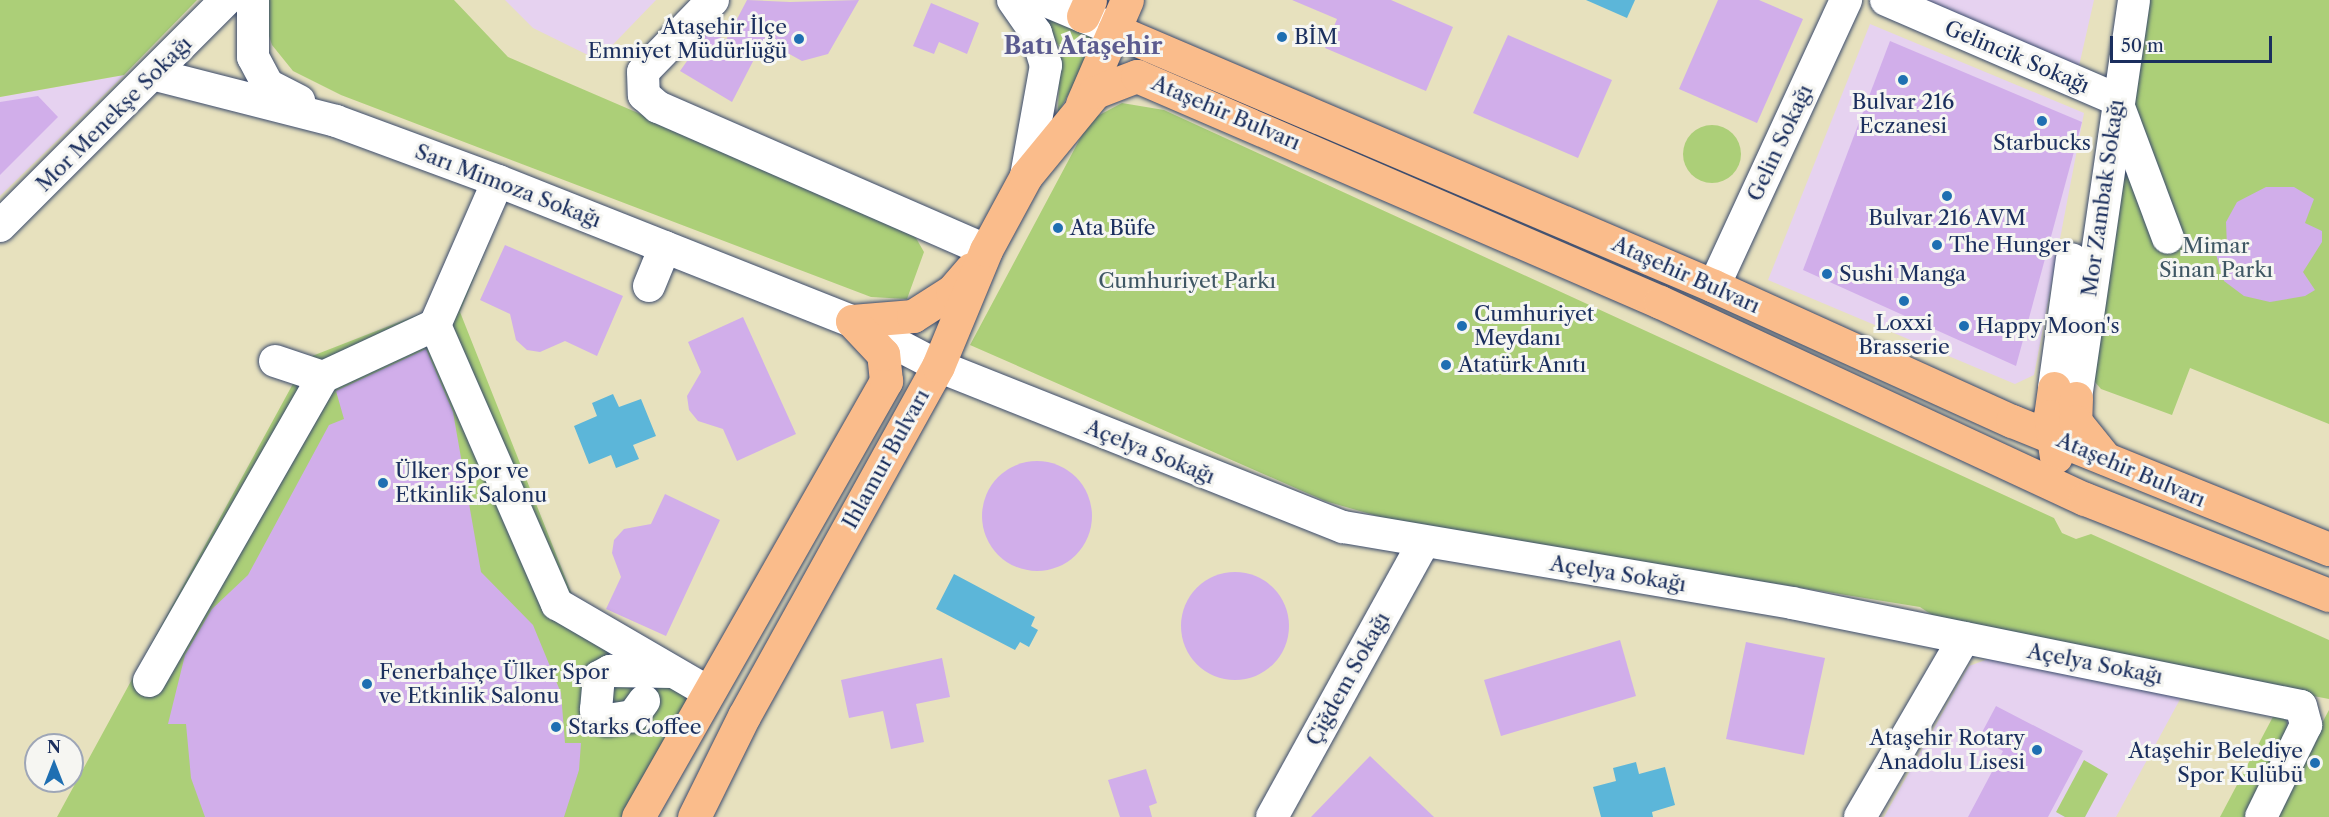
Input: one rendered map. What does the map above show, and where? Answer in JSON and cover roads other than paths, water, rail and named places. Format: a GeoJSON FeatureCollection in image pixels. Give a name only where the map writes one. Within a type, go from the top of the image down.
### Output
{"type":"FeatureCollection","features":[{"type":"Feature","properties":{"kind":"main road"},"geometry":{"type":"LineString","coordinates":[[1082,104],[1127,0]]}},
{"type":"Feature","properties":{"kind":"main road","name":"Ataşehir Bulvarı"},"geometry":{"type":"LineString","coordinates":[[1114,30],[1714,286],[2001,416],[2329,549]]}},
{"type":"Feature","properties":{"kind":"main road","name":"Ataşehir Bulvarı"},"geometry":{"type":"LineString","coordinates":[[1082,104],[1114,83],[1137,76],[1150,79],[1996,456],[2075,494],[2329,595]]}},
{"type":"Feature","properties":{"kind":"main road","name":"Ihlamur Bulvarı"},"geometry":{"type":"LineString","coordinates":[[694,817],[744,716],[938,366],[987,250],[1026,176],[1082,104]]}},
{"type":"Feature","properties":{"kind":"main road"},"geometry":{"type":"LineString","coordinates":[[852,321],[913,315],[935,305],[987,250]]}},
{"type":"Feature","properties":{"kind":"main road","name":"Ihlamur Bulvarı"},"geometry":{"type":"LineString","coordinates":[[638,817],[886,381],[883,354],[852,321]]}},
{"type":"Feature","properties":{"kind":"main road"},"geometry":{"type":"LineString","coordinates":[[2001,416],[2065,393]]}},
{"type":"Feature","properties":{"kind":"main road"},"geometry":{"type":"LineString","coordinates":[[2065,393],[2054,438],[2062,475],[2075,494]]}},
{"type":"Feature","properties":{"kind":"main road"},"geometry":{"type":"LineString","coordinates":[[2065,393],[2075,421],[2106,459]]}},
{"type":"Feature","properties":{"kind":"main road"},"geometry":{"type":"LineString","coordinates":[[1996,456],[2032,456],[2054,438]]}},
{"type":"Feature","properties":{"kind":"street","name":"Mor Menekşe Sokağı"},"geometry":{"type":"LineString","coordinates":[[0,226],[156,75],[226,0]]}},
{"type":"Feature","properties":{"kind":"street"},"geometry":{"type":"LineString","coordinates":[[253,0],[253,57],[268,85],[336,121]]}},
{"type":"Feature","properties":{"kind":"street"},"geometry":{"type":"LineString","coordinates":[[713,0],[643,72],[644,95],[658,107],[987,250]]}},
{"type":"Feature","properties":{"kind":"street"},"geometry":{"type":"LineString","coordinates":[[1013,0],[1036,33],[1046,65],[1026,176]]}},
{"type":"Feature","properties":{"kind":"street","name":"Ataşehir Bulvarı"},"geometry":{"type":"LineString","coordinates":[[1044,0],[1087,8],[1114,30]]}},
{"type":"Feature","properties":{"kind":"street","name":"Gelin Sokağı"},"geometry":{"type":"LineString","coordinates":[[1714,286],[1846,0]]}},
{"type":"Feature","properties":{"kind":"street","name":"Gelincik Sokağı"},"geometry":{"type":"LineString","coordinates":[[1886,0],[2106,95]]}},
{"type":"Feature","properties":{"kind":"street","name":"Mor Zambak Sokağı"},"geometry":{"type":"LineString","coordinates":[[2065,393],[2106,95],[2113,0]]}},
{"type":"Feature","properties":{"kind":"street","name":"Mor Zambak Sokağı"},"geometry":{"type":"LineString","coordinates":[[2106,95],[2134,0]]}},
{"type":"Feature","properties":{"kind":"street","name":"Sarı Mimoza Sokağı"},"geometry":{"type":"LineString","coordinates":[[156,75],[336,121],[498,181],[852,321]]}},
{"type":"Feature","properties":{"kind":"street"},"geometry":{"type":"LineString","coordinates":[[2106,95],[2168,238]]}},
{"type":"Feature","properties":{"kind":"street"},"geometry":{"type":"LineString","coordinates":[[149,681],[323,377],[435,325],[498,181]]}},
{"type":"Feature","properties":{"kind":"street"},"geometry":{"type":"LineString","coordinates":[[649,286],[665,247]]}},
{"type":"Feature","properties":{"kind":"street","name":"Açelya Sokağı"},"geometry":{"type":"LineString","coordinates":[[852,321],[938,366],[1343,527],[1964,638],[2301,705],[2306,725],[2261,817]]}},
{"type":"Feature","properties":{"kind":"street"},"geometry":{"type":"LineString","coordinates":[[435,325],[557,604],[708,692]]}},
{"type":"Feature","properties":{"kind":"street"},"geometry":{"type":"LineString","coordinates":[[275,361],[323,377]]}},
{"type":"Feature","properties":{"kind":"street","name":"Çiğdem Sokağı"},"geometry":{"type":"LineString","coordinates":[[1272,817],[1424,542]]}},
{"type":"Feature","properties":{"kind":"street"},"geometry":{"type":"LineString","coordinates":[[1860,817],[1964,638]]}},
{"type":"Feature","properties":{"kind":"street"},"geometry":{"type":"LineString","coordinates":[[644,701],[633,716],[607,720],[596,710],[594,693],[599,677],[610,671],[676,672]]}},
{"type":"Feature","properties":{"kind":"water"},"geometry":{"type":"Polygon","coordinates":[[[1586,0],[1635,0],[1627,18],[1586,0]]]}},
{"type":"Feature","properties":{"kind":"water"},"geometry":{"type":"Polygon","coordinates":[[[613,394],[619,407],[641,399],[656,436],[633,445],[639,459],[616,468],[611,455],[589,464],[574,426],[597,416],[592,403],[613,394]]]}},
{"type":"Feature","properties":{"kind":"water"},"geometry":{"type":"Polygon","coordinates":[[[954,574],[1035,617],[1031,626],[1038,630],[1029,647],[1020,642],[1015,650],[936,609],[954,574]]]}},
{"type":"Feature","properties":{"kind":"water"},"geometry":{"type":"Polygon","coordinates":[[[1636,762],[1639,774],[1665,767],[1675,805],[1652,812],[1653,817],[1601,817],[1593,787],[1616,781],[1613,768],[1636,762]]]}},
{"type":"Feature","properties":{"kind":"place","name":"BİM"},"geometry":{"type":"Point","coordinates":[1282,37]}},
{"type":"Feature","properties":{"kind":"place","name":"Ataşehir İlçe Emniyet Müdürlüğü"},"geometry":{"type":"Point","coordinates":[799,39]}},
{"type":"Feature","properties":{"kind":"place","name":"Bulvar 216 Eczanesi"},"geometry":{"type":"Point","coordinates":[1903,80]}},
{"type":"Feature","properties":{"kind":"place","name":"Starbucks"},"geometry":{"type":"Point","coordinates":[2042,121]}},
{"type":"Feature","properties":{"kind":"place","name":"Bulvar 216 AVM"},"geometry":{"type":"Point","coordinates":[1947,196]}},
{"type":"Feature","properties":{"kind":"place","name":"Ata Büfe"},"geometry":{"type":"Point","coordinates":[1058,228]}},
{"type":"Feature","properties":{"kind":"place","name":"The Hunger"},"geometry":{"type":"Point","coordinates":[1937,245]}},
{"type":"Feature","properties":{"kind":"place","name":"Sushi Manga"},"geometry":{"type":"Point","coordinates":[1827,274]}},
{"type":"Feature","properties":{"kind":"place","name":"Loxxi Brasserie"},"geometry":{"type":"Point","coordinates":[1904,301]}},
{"type":"Feature","properties":{"kind":"place","name":"Cumhuriyet Meydanı"},"geometry":{"type":"Point","coordinates":[1462,326]}},
{"type":"Feature","properties":{"kind":"place","name":"Happy Moon's"},"geometry":{"type":"Point","coordinates":[1964,326]}},
{"type":"Feature","properties":{"kind":"place","name":"Atatürk Anıtı"},"geometry":{"type":"Point","coordinates":[1446,365]}},
{"type":"Feature","properties":{"kind":"place","name":"Ülker Spor ve Etkinlik Salonu"},"geometry":{"type":"Point","coordinates":[383,483]}},
{"type":"Feature","properties":{"kind":"place","name":"Fenerbahçe Ülker Spor ve Etkinlik Salonu"},"geometry":{"type":"Point","coordinates":[367,684]}},
{"type":"Feature","properties":{"kind":"place","name":"Starks Coffee"},"geometry":{"type":"Point","coordinates":[556,727]}},
{"type":"Feature","properties":{"kind":"place","name":"Ataşehir Rotary Anadolu Lisesi"},"geometry":{"type":"Point","coordinates":[2037,750]}},
{"type":"Feature","properties":{"kind":"place","name":"Ataşehir Belediye Spor Kulübü"},"geometry":{"type":"Point","coordinates":[2315,763]}},
{"type":"Feature","properties":{"kind":"district","name":"Batı Ataşehir"},"geometry":{"type":"Point","coordinates":[1083,46]}},
{"type":"Feature","properties":{"kind":"park label","name":"Mimar Sinan Parkı"},"geometry":{"type":"Point","coordinates":[2216,258]}},
{"type":"Feature","properties":{"kind":"park label","name":"Cumhuriyet Parkı"},"geometry":{"type":"Point","coordinates":[1187,281]}}]}
